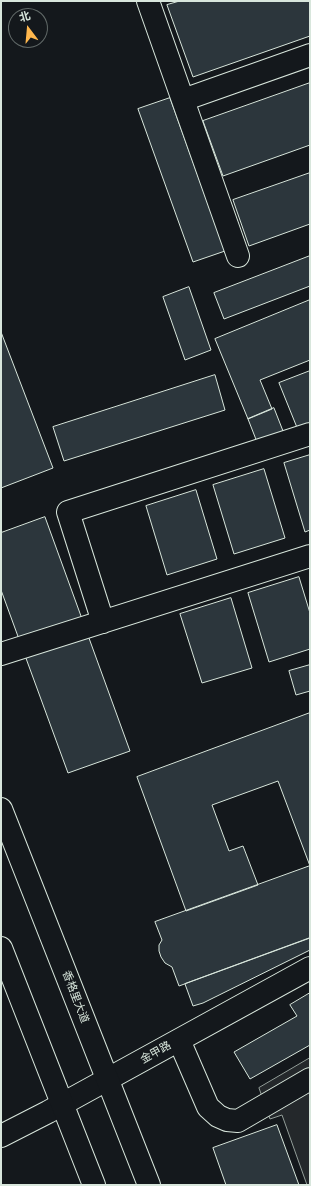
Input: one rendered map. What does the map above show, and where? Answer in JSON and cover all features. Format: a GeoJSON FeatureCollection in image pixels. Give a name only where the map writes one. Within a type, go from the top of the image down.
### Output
{"type":"FeatureCollection","features":[{"type":"Feature","properties":{"kind":"main road"},"geometry":{"type":"LineString","coordinates":[[148,1],[238,256]]}},
{"type":"Feature","properties":{"kind":"main road"},"geometry":{"type":"LineString","coordinates":[[183,100],[310,55]]}},
{"type":"Feature","properties":{"kind":"main road"},"geometry":{"type":"LineString","coordinates":[[103,622],[68,512],[310,434]]}},
{"type":"Feature","properties":{"kind":"main road"},"geometry":{"type":"LineString","coordinates":[[1,654],[310,556]]}},
{"type":"Feature","properties":{"kind":"main road","name":"香格里大道"},"geometry":{"type":"LineString","coordinates":[[1,809],[149,1185]]}},
{"type":"Feature","properties":{"kind":"main road"},"geometry":{"type":"LineString","coordinates":[[1,948],[94,1185]]}},
{"type":"Feature","properties":{"kind":"main road","name":"金甲路"},"geometry":{"type":"LineString","coordinates":[[1,1136],[310,968]]}},
{"type":"Feature","properties":{"kind":"main road"},"geometry":{"type":"LineString","coordinates":[[179,1040],[208,1107],[218,1116],[227,1120],[238,1121],[310,1079]]}},
{"type":"Feature","properties":{"kind":"shaded area"},"geometry":{"type":"Polygon","coordinates":[[[310,1058],[310,1185],[307,1185],[282,1115],[270,1119],[259,1088],[310,1058]]]}},
{"type":"Feature","properties":{"kind":"building"},"geometry":{"type":"Polygon","coordinates":[[[180,1],[310,1],[310,36],[193,77],[167,5],[180,1]]]}},
{"type":"Feature","properties":{"kind":"building"},"geometry":{"type":"Polygon","coordinates":[[[310,83],[310,145],[223,176],[203,121],[310,83]]]}},
{"type":"Feature","properties":{"kind":"building"},"geometry":{"type":"Polygon","coordinates":[[[170,98],[225,251],[193,262],[138,109],[170,98]]]}},
{"type":"Feature","properties":{"kind":"building"},"geometry":{"type":"Polygon","coordinates":[[[310,173],[310,224],[249,246],[233,200],[310,173]]]}},
{"type":"Feature","properties":{"kind":"building"},"geometry":{"type":"Polygon","coordinates":[[[310,256],[310,286],[224,319],[214,293],[310,256]]]}},
{"type":"Feature","properties":{"kind":"building"},"geometry":{"type":"Polygon","coordinates":[[[189,287],[211,350],[185,360],[163,297],[189,287]]]}},
{"type":"Feature","properties":{"kind":"building"},"geometry":{"type":"Polygon","coordinates":[[[310,300],[310,360],[260,380],[272,409],[248,419],[215,339],[310,300]]]}},
{"type":"Feature","properties":{"kind":"building"},"geometry":{"type":"Polygon","coordinates":[[[1,332],[53,468],[1,488],[1,332]]]}},
{"type":"Feature","properties":{"kind":"building"},"geometry":{"type":"Polygon","coordinates":[[[310,371],[310,425],[298,430],[279,383],[310,371]]]}},
{"type":"Feature","properties":{"kind":"building"},"geometry":{"type":"Polygon","coordinates":[[[215,375],[225,410],[64,461],[53,427],[215,375]]]}},
{"type":"Feature","properties":{"kind":"building"},"geometry":{"type":"Polygon","coordinates":[[[274,408],[283,431],[257,442],[248,419],[274,408]]]}},
{"type":"Feature","properties":{"kind":"building"},"geometry":{"type":"Polygon","coordinates":[[[310,455],[310,530],[305,532],[284,463],[310,455]]]}},
{"type":"Feature","properties":{"kind":"building"},"geometry":{"type":"Polygon","coordinates":[[[264,469],[285,538],[234,554],[213,485],[264,469]]]}},
{"type":"Feature","properties":{"kind":"building"},"geometry":{"type":"Polygon","coordinates":[[[196,490],[217,559],[167,575],[146,506],[196,490]]]}},
{"type":"Feature","properties":{"kind":"building"},"geometry":{"type":"Polygon","coordinates":[[[45,517],[130,751],[68,773],[1,590],[1,533],[45,517]]]}},
{"type":"Feature","properties":{"kind":"building"},"geometry":{"type":"Polygon","coordinates":[[[299,577],[310,613],[310,649],[269,662],[248,593],[299,577]]]}},
{"type":"Feature","properties":{"kind":"building"},"geometry":{"type":"Polygon","coordinates":[[[231,598],[252,668],[202,683],[180,614],[231,598]]]}},
{"type":"Feature","properties":{"kind":"building"},"geometry":{"type":"Polygon","coordinates":[[[310,665],[310,691],[296,695],[289,671],[310,665]]]}},
{"type":"Feature","properties":{"kind":"building"},"geometry":{"type":"Polygon","coordinates":[[[310,713],[310,866],[278,781],[212,805],[229,851],[243,846],[258,885],[186,911],[137,777],[310,713]]]}},
{"type":"Feature","properties":{"kind":"building"},"geometry":{"type":"Polygon","coordinates":[[[310,866],[310,938],[179,986],[172,967],[165,963],[161,957],[159,945],[162,940],[155,922],[310,866]]]}},
{"type":"Feature","properties":{"kind":"building"},"geometry":{"type":"Polygon","coordinates":[[[310,938],[310,950],[203,1003],[193,1006],[185,984],[310,938]]]}},
{"type":"Feature","properties":{"kind":"building"},"geometry":{"type":"Polygon","coordinates":[[[310,993],[310,1045],[250,1079],[234,1052],[297,1016],[290,1005],[310,993]]]}},
{"type":"Feature","properties":{"kind":"building"},"geometry":{"type":"Polygon","coordinates":[[[277,1125],[299,1185],[226,1185],[213,1148],[277,1125]]]}}]}
